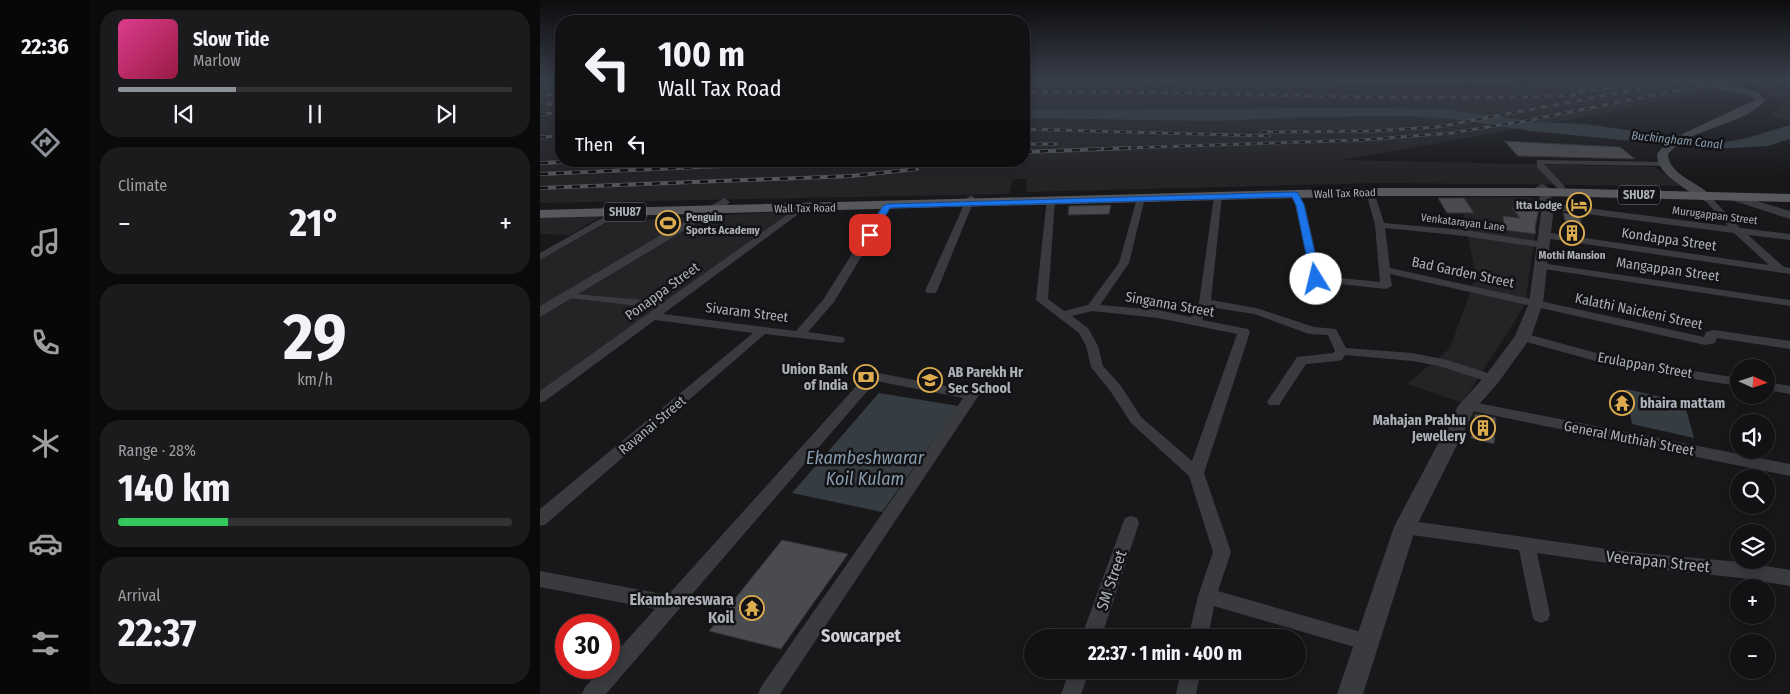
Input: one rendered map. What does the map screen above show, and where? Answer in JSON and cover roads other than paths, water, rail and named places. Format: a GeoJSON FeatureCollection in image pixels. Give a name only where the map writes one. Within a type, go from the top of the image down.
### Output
{"type":"FeatureCollection","features":[{"type":"Feature","properties":{"kind":"main road"},"geometry":{"type":"LineString","coordinates":[[1698,190],[1691,179],[1676,164],[1674,158],[1675,149],[1688,136],[1741,110]]}},
{"type":"Feature","properties":{"kind":"main road"},"geometry":{"type":"LineString","coordinates":[[1698,190],[1680,179],[1665,164],[1662,155],[1700,139],[1752,110]]}},
{"type":"Feature","properties":{"kind":"main road","name":"Wall Tax Road"},"geometry":{"type":"LineString","coordinates":[[540,214],[887,206],[969,200],[1394,185],[1549,193]]}},
{"type":"Feature","properties":{"kind":"main road","name":"Wall Tax Road"},"geometry":{"type":"LineString","coordinates":[[1698,190],[1732,198],[1783,198]]}},
{"type":"Feature","properties":{"kind":"main road","name":"Wall Tax Road"},"geometry":{"type":"LineString","coordinates":[[540,208],[724,202],[1050,200],[1370,192],[1549,193],[1698,190],[1790,192]]}},
{"type":"Feature","properties":{"kind":"street"},"geometry":{"type":"LineString","coordinates":[[1350,694],[1405,527],[1467,406],[1492,379],[1523,337],[1536,303],[1542,266],[1549,193],[1540,164],[1665,164]]}},
{"type":"Feature","properties":{"kind":"street"},"geometry":{"type":"LineString","coordinates":[[1698,190],[1738,231],[1785,270],[1790,277]]}},
{"type":"Feature","properties":{"kind":"street"},"geometry":{"type":"LineString","coordinates":[[1295,195],[1300,205],[1315,279],[1387,286],[1380,225],[1370,192]]}},
{"type":"Feature","properties":{"kind":"street","name":"Murugappan Street"},"geometry":{"type":"LineString","coordinates":[[1549,193],[1738,231],[1790,237]]}},
{"type":"Feature","properties":{"kind":"street"},"geometry":{"type":"LineString","coordinates":[[1194,323],[1205,303],[1218,196]]}},
{"type":"Feature","properties":{"kind":"street"},"geometry":{"type":"LineString","coordinates":[[1092,308],[1124,263],[1142,198]]}},
{"type":"Feature","properties":{"kind":"street"},"geometry":{"type":"LineString","coordinates":[[1732,198],[1790,215]]}},
{"type":"Feature","properties":{"kind":"street"},"geometry":{"type":"LineString","coordinates":[[1783,198],[1790,207]]}},
{"type":"Feature","properties":{"kind":"street"},"geometry":{"type":"LineString","coordinates":[[931,291],[969,200]]}},
{"type":"Feature","properties":{"kind":"street"},"geometry":{"type":"LineString","coordinates":[[1050,200],[1042,300],[1084,331],[1092,346],[1097,367],[1116,389],[1136,420],[1196,473],[1222,552],[1207,596],[1200,629]]}},
{"type":"Feature","properties":{"kind":"street"},"geometry":{"type":"LineString","coordinates":[[540,312],[724,202]]}},
{"type":"Feature","properties":{"kind":"street"},"geometry":{"type":"LineString","coordinates":[[800,334],[828,302],[887,206]]}},
{"type":"Feature","properties":{"kind":"street","name":"Ponappa Street"},"geometry":{"type":"LineString","coordinates":[[540,398],[800,208]]}},
{"type":"Feature","properties":{"kind":"street"},"geometry":{"type":"LineString","coordinates":[[540,256],[618,212]]}},
{"type":"Feature","properties":{"kind":"street","name":"Venkatarayan Lane"},"geometry":{"type":"LineString","coordinates":[[1380,225],[1544,240]]}},
{"type":"Feature","properties":{"kind":"street","name":"Kondappa Street"},"geometry":{"type":"LineString","coordinates":[[1544,240],[1785,270]]}},
{"type":"Feature","properties":{"kind":"street","name":"Mangappan Street"},"geometry":{"type":"LineString","coordinates":[[1542,266],[1790,302]]}},
{"type":"Feature","properties":{"kind":"street","name":"Bad Garden Street"},"geometry":{"type":"LineString","coordinates":[[1384,270],[1536,303]]}},
{"type":"Feature","properties":{"kind":"street"},"geometry":{"type":"LineString","coordinates":[[569,295],[666,306]]}},
{"type":"Feature","properties":{"kind":"street"},"geometry":{"type":"LineString","coordinates":[[1205,303],[1256,311],[1314,331],[1332,332],[1341,352]]}},
{"type":"Feature","properties":{"kind":"street","name":"Kalathi Naickeni Street"},"geometry":{"type":"LineString","coordinates":[[1536,303],[1705,341],[1711,340],[1710,335],[1714,334],[1790,345]]}},
{"type":"Feature","properties":{"kind":"street","name":"Singanna Street"},"geometry":{"type":"LineString","coordinates":[[1062,315],[1092,308],[1158,314],[1244,332],[1196,473]]}},
{"type":"Feature","properties":{"kind":"street","name":"Sivaram Street"},"geometry":{"type":"LineString","coordinates":[[652,316],[839,340]]}},
{"type":"Feature","properties":{"kind":"street","name":"Ravanai Street"},"geometry":{"type":"LineString","coordinates":[[540,519],[763,330]]}},
{"type":"Feature","properties":{"kind":"street","name":"Erulappan Street"},"geometry":{"type":"LineString","coordinates":[[1523,337],[1622,364],[1730,381]]}},
{"type":"Feature","properties":{"kind":"street"},"geometry":{"type":"LineString","coordinates":[[1341,352],[1442,363],[1492,379]]}},
{"type":"Feature","properties":{"kind":"street"},"geometry":{"type":"LineString","coordinates":[[1274,402],[1302,360],[1337,357],[1341,352]]}},
{"type":"Feature","properties":{"kind":"street"},"geometry":{"type":"LineString","coordinates":[[592,694],[873,376],[972,395],[768,694]]}},
{"type":"Feature","properties":{"kind":"street"},"geometry":{"type":"LineString","coordinates":[[1775,388],[1790,390]]}},
{"type":"Feature","properties":{"kind":"street","name":"General Muthiah Street"},"geometry":{"type":"LineString","coordinates":[[1467,406],[1790,470]]}},
{"type":"Feature","properties":{"kind":"street","name":"SM Street"},"geometry":{"type":"LineString","coordinates":[[1094,629],[1131,523]]}},
{"type":"Feature","properties":{"kind":"street","name":"Veerapan Street"},"geometry":{"type":"LineString","coordinates":[[1405,527],[1790,578]]}},
{"type":"Feature","properties":{"kind":"street"},"geometry":{"type":"LineString","coordinates":[[1526,544],[1541,614]]}},
{"type":"Feature","properties":{"kind":"street"},"geometry":{"type":"LineString","coordinates":[[540,579],[672,604]]}},
{"type":"Feature","properties":{"kind":"street"},"geometry":{"type":"LineString","coordinates":[[1207,596],[1368,642]]}},
{"type":"Feature","properties":{"kind":"street"},"geometry":{"type":"LineString","coordinates":[[1071,694],[1077,679]]}},
{"type":"Feature","properties":{"kind":"street"},"geometry":{"type":"LineString","coordinates":[[1186,694],[1189,679]]}},
{"type":"Feature","properties":{"kind":"water","name":"Buckingham Canal"},"geometry":{"type":"Polygon","coordinates":[[[1030,110],[1453,110],[1537,122],[1585,124],[1718,143],[1743,139],[1790,125],[1790,139],[1768,146],[1714,149],[1531,131],[1454,119],[1406,116],[1303,117],[1216,121],[1030,118],[1030,110]]]}},
{"type":"Feature","properties":{"kind":"water"},"geometry":{"type":"Polygon","coordinates":[[[1626,389],[1684,402],[1694,438],[1632,424],[1626,389]]]}},
{"type":"Feature","properties":{"kind":"water","name":"Ekambeshwarar Koil Kulam"},"geometry":{"type":"Polygon","coordinates":[[[879,393],[958,406],[882,512],[792,493],[879,393]]]}},
{"type":"Feature","properties":{"kind":"railway"},"geometry":{"type":"LineString","coordinates":[[1261,132],[1373,131],[1437,127],[1526,110]]}},
{"type":"Feature","properties":{"kind":"railway"},"geometry":{"type":"LineString","coordinates":[[1095,149],[1362,140],[1451,133],[1578,110]]}},
{"type":"Feature","properties":{"kind":"railway"},"geometry":{"type":"LineString","coordinates":[[540,114],[555,113]]}},
{"type":"Feature","properties":{"kind":"railway"},"geometry":{"type":"LineString","coordinates":[[1030,129],[1269,136]]}},
{"type":"Feature","properties":{"kind":"railway"},"geometry":{"type":"LineString","coordinates":[[540,137],[555,136]]}},
{"type":"Feature","properties":{"kind":"railway"},"geometry":{"type":"LineString","coordinates":[[1030,144],[1056,144]]}},
{"type":"Feature","properties":{"kind":"railway"},"geometry":{"type":"LineString","coordinates":[[1030,152],[1130,148]]}},
{"type":"Feature","properties":{"kind":"railway"},"geometry":{"type":"LineString","coordinates":[[540,163],[555,162]]}},
{"type":"Feature","properties":{"kind":"railway"},"geometry":{"type":"LineString","coordinates":[[540,174],[701,167]]}},
{"type":"Feature","properties":{"kind":"railway"},"geometry":{"type":"LineString","coordinates":[[540,188],[851,176],[917,169]]}},
{"type":"Feature","properties":{"kind":"place","name":"Itta Lodge"},"geometry":{"type":"Point","coordinates":[1579,205]}},
{"type":"Feature","properties":{"kind":"place","name":"Penguin Sports Academy"},"geometry":{"type":"Point","coordinates":[668,223]}},
{"type":"Feature","properties":{"kind":"place","name":"Mothi Mansion"},"geometry":{"type":"Point","coordinates":[1572,233]}},
{"type":"Feature","properties":{"kind":"place","name":"Union Bank of India"},"geometry":{"type":"Point","coordinates":[866,377]}},
{"type":"Feature","properties":{"kind":"place","name":"AB Parekh Hr Sec School"},"geometry":{"type":"Point","coordinates":[930,380]}},
{"type":"Feature","properties":{"kind":"place","name":"bhaira mattam"},"geometry":{"type":"Point","coordinates":[1622,403]}},
{"type":"Feature","properties":{"kind":"place","name":"Mahajan Prabhu Jewellery"},"geometry":{"type":"Point","coordinates":[1483,428]}},
{"type":"Feature","properties":{"kind":"place","name":"Ekambareswara Koil"},"geometry":{"type":"Point","coordinates":[752,608]}},
{"type":"Feature","properties":{"kind":"district","name":"Sowcarpet"},"geometry":{"type":"Point","coordinates":[861,636]}}]}
